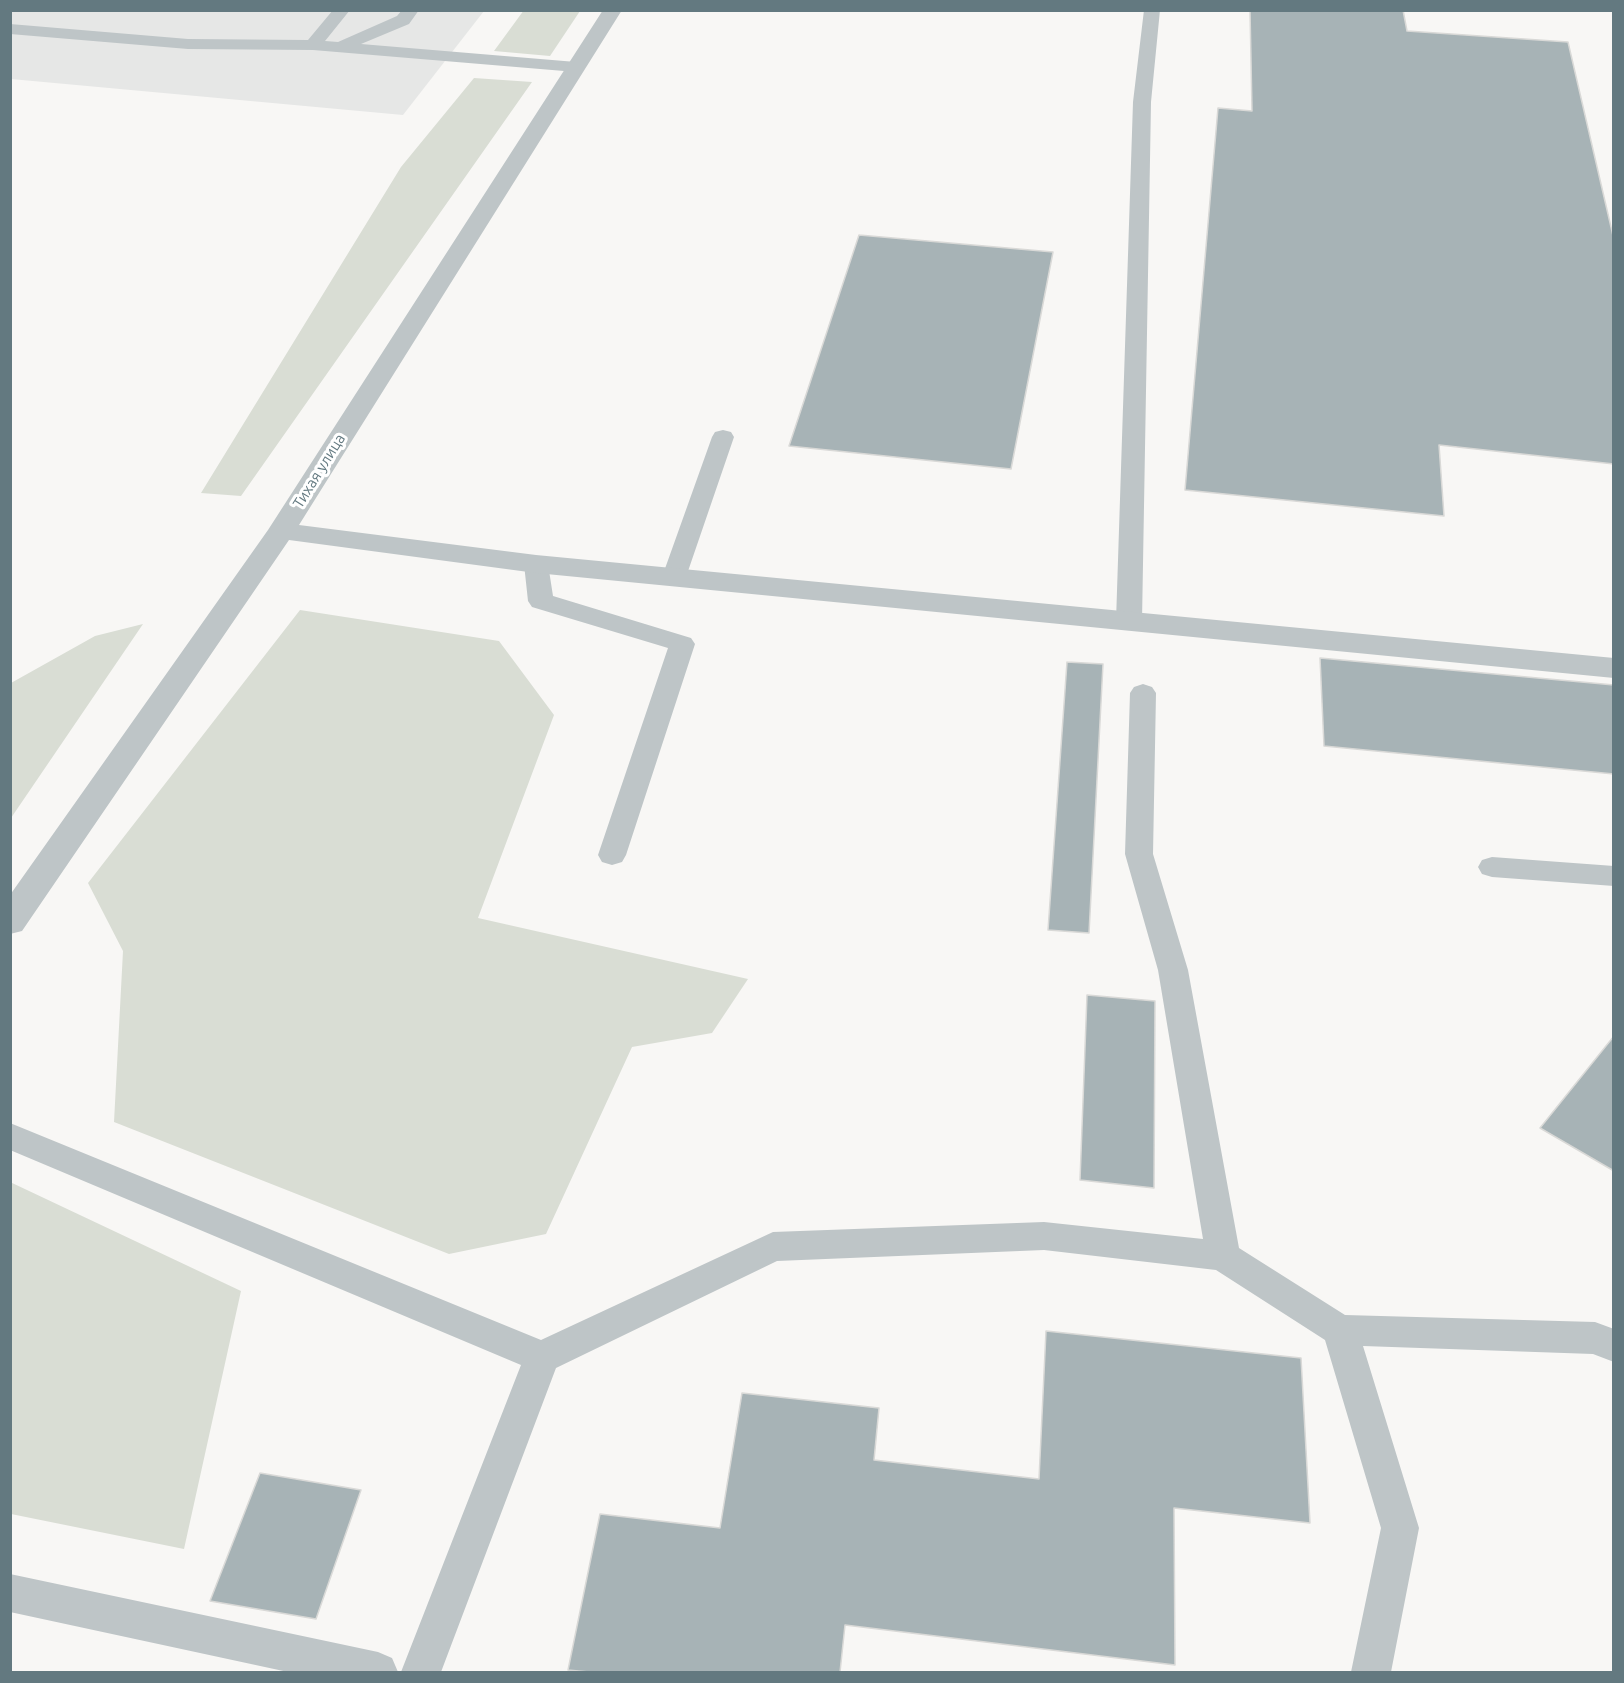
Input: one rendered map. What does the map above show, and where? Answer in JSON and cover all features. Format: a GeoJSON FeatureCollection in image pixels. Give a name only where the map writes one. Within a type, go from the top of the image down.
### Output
{"type":"FeatureCollection","features":[{"type":"Feature","properties":{"kind":"street","name":"Тихая улица"},"geometry":{"type":"LineString","coordinates":[[10,922],[281,531],[613,10]]}},
{"type":"Feature","properties":{"kind":"street"},"geometry":{"type":"LineString","coordinates":[[281,531],[536,564],[1614,668]]}},
{"type":"Feature","properties":{"kind":"lane"},"geometry":{"type":"LineString","coordinates":[[313,45],[342,10]]}},
{"type":"Feature","properties":{"kind":"lane"},"geometry":{"type":"LineString","coordinates":[[339,47],[403,20],[411,10]]}},
{"type":"Feature","properties":{"kind":"lane"},"geometry":{"type":"LineString","coordinates":[[1129,621],[1142,102],[1152,10]]}},
{"type":"Feature","properties":{"kind":"lane"},"geometry":{"type":"LineString","coordinates":[[10,29],[188,44],[313,45],[576,67]]}},
{"type":"Feature","properties":{"kind":"lane"},"geometry":{"type":"LineString","coordinates":[[674,577],[723,437]]}},
{"type":"Feature","properties":{"kind":"lane"},"geometry":{"type":"LineString","coordinates":[[536,564],[541,602],[682,644],[612,855]]}},
{"type":"Feature","properties":{"kind":"lane"},"geometry":{"type":"LineString","coordinates":[[1143,693],[1139,854],[1173,970],[1223,1256]]}},
{"type":"Feature","properties":{"kind":"lane"},"geometry":{"type":"LineString","coordinates":[[1492,867],[1614,876]]}},
{"type":"Feature","properties":{"kind":"lane"},"geometry":{"type":"LineString","coordinates":[[10,1136],[542,1357]]}},
{"type":"Feature","properties":{"kind":"lane"},"geometry":{"type":"LineString","coordinates":[[421,1672],[542,1357],[773,1247],[1044,1236],[1223,1256],[1340,1330],[1595,1338],[1614,1346]]}},
{"type":"Feature","properties":{"kind":"lane"},"geometry":{"type":"LineString","coordinates":[[1340,1330],[1400,1528],[1371,1672]]}},
{"type":"Feature","properties":{"kind":"lane"},"geometry":{"type":"LineString","coordinates":[[10,1593],[364,1671]]}},
{"type":"Feature","properties":{"kind":"shaded area"},"geometry":{"type":"Polygon","coordinates":[[[524,10],[580,11],[550,56],[494,51],[524,10]]]}},
{"type":"Feature","properties":{"kind":"shaded area"},"geometry":{"type":"Polygon","coordinates":[[[10,11],[484,11],[403,115],[11,79],[10,11]]]}},
{"type":"Feature","properties":{"kind":"shaded area"},"geometry":{"type":"Polygon","coordinates":[[[474,78],[532,82],[241,496],[201,493],[401,167],[474,78]]]}},
{"type":"Feature","properties":{"kind":"shaded area"},"geometry":{"type":"Polygon","coordinates":[[[300,610],[499,641],[554,715],[478,918],[748,979],[712,1033],[632,1047],[546,1234],[449,1254],[114,1122],[123,951],[88,883],[300,610]]]}},
{"type":"Feature","properties":{"kind":"shaded area"},"geometry":{"type":"Polygon","coordinates":[[[143,624],[11,818],[11,683],[95,636],[143,624]]]}},
{"type":"Feature","properties":{"kind":"shaded area"},"geometry":{"type":"Polygon","coordinates":[[[10,1182],[241,1291],[184,1549],[11,1514],[10,1182]]]}},
{"type":"Feature","properties":{"kind":"building"},"geometry":{"type":"Polygon","coordinates":[[[1250,10],[1403,10],[1407,31],[1568,42],[1614,240],[1614,464],[1439,445],[1444,516],[1185,490],[1218,108],[1252,111],[1250,10]]]}},
{"type":"Feature","properties":{"kind":"building"},"geometry":{"type":"Polygon","coordinates":[[[859,235],[1053,252],[1011,469],[789,446],[859,235]]]}},
{"type":"Feature","properties":{"kind":"building"},"geometry":{"type":"Polygon","coordinates":[[[1320,658],[1614,685],[1614,774],[1324,746],[1320,658]]]}},
{"type":"Feature","properties":{"kind":"building"},"geometry":{"type":"Polygon","coordinates":[[[1067,662],[1103,664],[1089,933],[1048,930],[1067,662]]]}},
{"type":"Feature","properties":{"kind":"building"},"geometry":{"type":"Polygon","coordinates":[[[1087,995],[1155,1001],[1154,1188],[1080,1180],[1087,995]]]}},
{"type":"Feature","properties":{"kind":"building"},"geometry":{"type":"Polygon","coordinates":[[[1614,1036],[1614,1171],[1540,1128],[1614,1036]]]}},
{"type":"Feature","properties":{"kind":"building"},"geometry":{"type":"Polygon","coordinates":[[[1046,1331],[1301,1358],[1310,1523],[1174,1508],[1175,1665],[845,1625],[840,1672],[589,1672],[568,1670],[600,1514],[720,1528],[742,1393],[879,1408],[874,1460],[1039,1479],[1046,1331]]]}},
{"type":"Feature","properties":{"kind":"building"},"geometry":{"type":"Polygon","coordinates":[[[260,1473],[361,1490],[316,1619],[210,1601],[260,1473]]]}}]}
